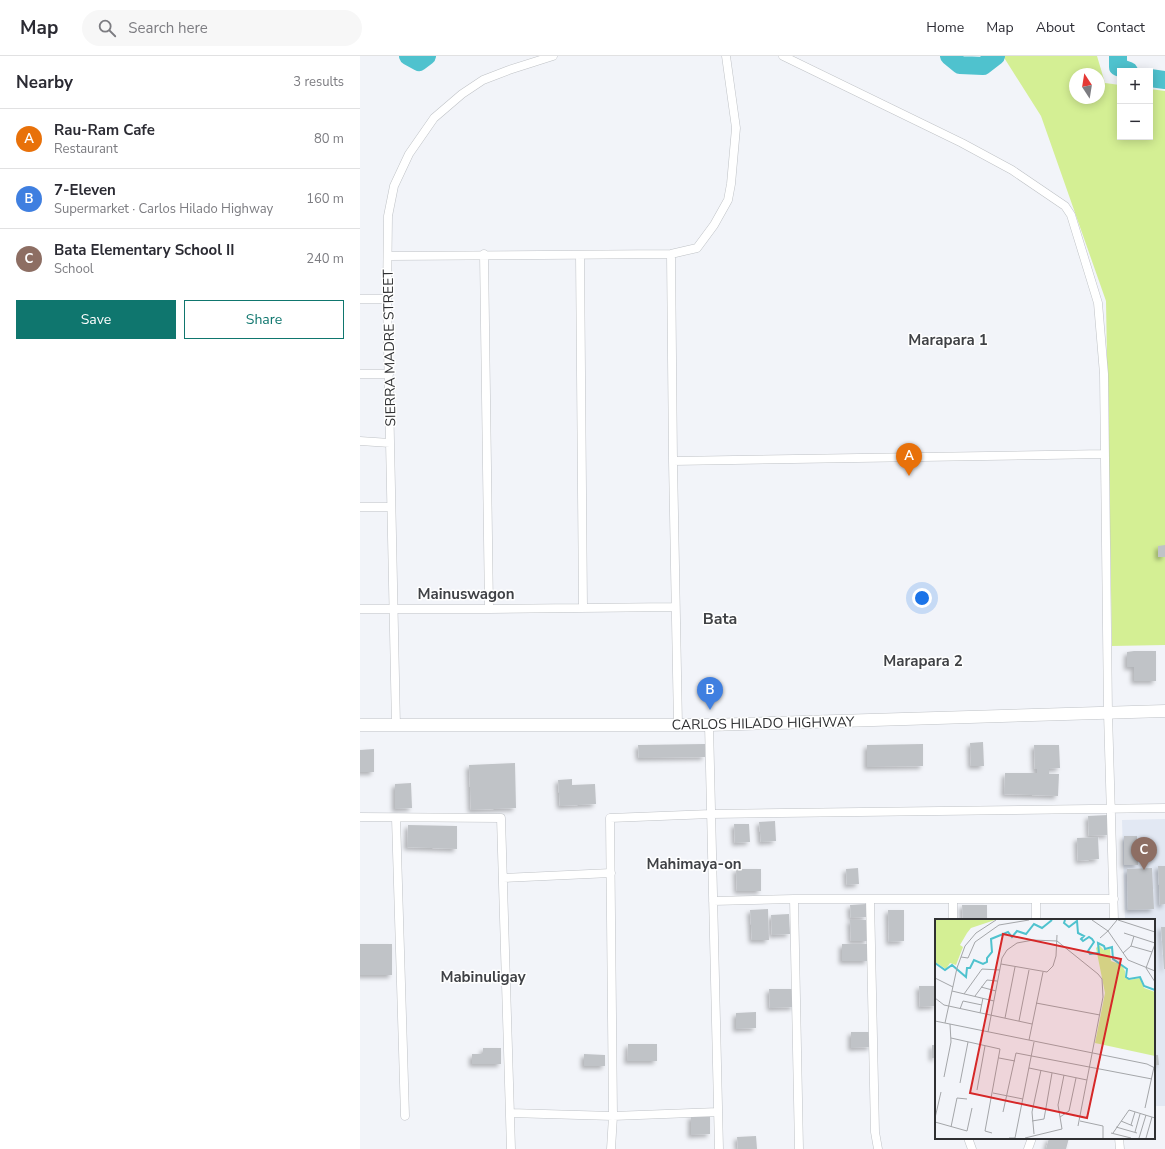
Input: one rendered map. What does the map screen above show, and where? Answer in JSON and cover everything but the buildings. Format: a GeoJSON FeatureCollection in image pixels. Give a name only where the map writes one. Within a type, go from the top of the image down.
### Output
{"type":"FeatureCollection","features":[{"type":"Feature","properties":{"kind":"main road","name":"CARLOS HILADO HIGHWAY"},"geometry":{"type":"LineString","coordinates":[[360,725],[709,725],[1165,711]]}},
{"type":"Feature","properties":{"kind":"street","name":"SIERRA MADRE STREET"},"geometry":{"type":"LineString","coordinates":[[396,726],[387,298],[388,216],[394,186],[409,154],[434,118],[462,94],[483,80],[553,56]]}},
{"type":"Feature","properties":{"kind":"street"},"geometry":{"type":"LineString","coordinates":[[388,256],[484,254],[672,254],[697,248],[714,225],[728,200],[731,184],[736,128],[726,56]]}},
{"type":"Feature","properties":{"kind":"street"},"geometry":{"type":"LineString","coordinates":[[783,56],[962,143],[1012,170],[1068,209],[1085,255],[1098,303],[1104,374],[1108,713],[1112,809],[1114,919]]}},
{"type":"Feature","properties":{"kind":"street"},"geometry":{"type":"LineString","coordinates":[[484,254],[489,609]]}},
{"type":"Feature","properties":{"kind":"street"},"geometry":{"type":"LineString","coordinates":[[672,254],[673,461],[678,725]]}},
{"type":"Feature","properties":{"kind":"street"},"geometry":{"type":"LineString","coordinates":[[580,255],[583,608]]}},
{"type":"Feature","properties":{"kind":"street"},"geometry":{"type":"LineString","coordinates":[[360,299],[387,298]]}},
{"type":"Feature","properties":{"kind":"street"},"geometry":{"type":"LineString","coordinates":[[360,374],[389,374]]}},
{"type":"Feature","properties":{"kind":"street"},"geometry":{"type":"LineString","coordinates":[[360,441],[390,443]]}},
{"type":"Feature","properties":{"kind":"street"},"geometry":{"type":"LineString","coordinates":[[673,461],[1104,454]]}},
{"type":"Feature","properties":{"kind":"street"},"geometry":{"type":"LineString","coordinates":[[360,507],[391,507]]}},
{"type":"Feature","properties":{"kind":"street"},"geometry":{"type":"LineString","coordinates":[[360,609],[675,607]]}},
{"type":"Feature","properties":{"kind":"street"},"geometry":{"type":"LineString","coordinates":[[709,725],[718,1149]]}},
{"type":"Feature","properties":{"kind":"street"},"geometry":{"type":"LineString","coordinates":[[611,1149],[613,1116],[610,818],[711,814],[1165,808]]}},
{"type":"Feature","properties":{"kind":"street"},"geometry":{"type":"LineString","coordinates":[[360,817],[501,818],[511,1149]]}},
{"type":"Feature","properties":{"kind":"street"},"geometry":{"type":"LineString","coordinates":[[396,818],[405,1116]]}},
{"type":"Feature","properties":{"kind":"street"},"geometry":{"type":"LineString","coordinates":[[504,878],[611,873]]}},
{"type":"Feature","properties":{"kind":"street"},"geometry":{"type":"LineString","coordinates":[[713,901],[794,899],[1114,899]]}},
{"type":"Feature","properties":{"kind":"street"},"geometry":{"type":"LineString","coordinates":[[794,899],[799,1149]]}},
{"type":"Feature","properties":{"kind":"street"},"geometry":{"type":"LineString","coordinates":[[870,899],[875,1132],[878,1149]]}},
{"type":"Feature","properties":{"kind":"street"},"geometry":{"type":"LineString","coordinates":[[953,899],[953,919]]}},
{"type":"Feature","properties":{"kind":"street"},"geometry":{"type":"LineString","coordinates":[[1036,899],[1036,919]]}},
{"type":"Feature","properties":{"kind":"street"},"geometry":{"type":"LineString","coordinates":[[510,1113],[613,1116],[718,1112]]}},
{"type":"Feature","properties":{"kind":"street"},"geometry":{"type":"LineString","coordinates":[[968,1139],[972,1149]]}},
{"type":"Feature","properties":{"kind":"street"},"geometry":{"type":"LineString","coordinates":[[1028,1149],[1032,1139]]}},
{"type":"Feature","properties":{"kind":"street"},"geometry":{"type":"LineString","coordinates":[[1119,1139],[1120,1149]]}},
{"type":"Feature","properties":{"kind":"shaded area"},"geometry":{"type":"Polygon","coordinates":[[[1165,819],[1165,1106],[1155,1106],[1155,919],[1125,919],[1122,820],[1165,819]]]}},
{"type":"Feature","properties":{"kind":"green space"},"geometry":{"type":"Polygon","coordinates":[[[1003,56],[1097,56],[1101,68],[1069,68],[1069,104],[1105,104],[1105,83],[1117,85],[1117,140],[1153,140],[1153,89],[1165,91],[1165,645],[1112,646],[1106,301],[1041,116],[1003,56]]]}},
{"type":"Feature","properties":{"kind":"waterway"},"geometry":{"type":"LineString","coordinates":[[408,56],[419,62],[427,56]]}},
{"type":"Feature","properties":{"kind":"waterway"},"geometry":{"type":"LineString","coordinates":[[949,56],[960,65],[983,66],[996,56]]}},
{"type":"Feature","properties":{"kind":"waterway"},"geometry":{"type":"LineString","coordinates":[[1118,56],[1118,67],[1121,68]]}},
{"type":"Feature","properties":{"kind":"waterway"},"geometry":{"type":"LineString","coordinates":[[1153,78],[1165,80]]}},
{"type":"Feature","properties":{"kind":"place","name":"Rau-Ram Cafe"},"geometry":{"type":"Point","coordinates":[909,476]}},
{"type":"Feature","properties":{"kind":"place","name":"7-Eleven"},"geometry":{"type":"Point","coordinates":[710,710]}},
{"type":"Feature","properties":{"kind":"place","name":"Bata Elementary School II"},"geometry":{"type":"Point","coordinates":[1144,870]}},
{"type":"Feature","properties":{"kind":"district","name":"Marapara 1"},"geometry":{"type":"Point","coordinates":[948,340]}},
{"type":"Feature","properties":{"kind":"district","name":"Mainuswagon"},"geometry":{"type":"Point","coordinates":[466,594]}},
{"type":"Feature","properties":{"kind":"district","name":"Bata"},"geometry":{"type":"Point","coordinates":[720,618]}},
{"type":"Feature","properties":{"kind":"district","name":"Marapara 2"},"geometry":{"type":"Point","coordinates":[923,661]}},
{"type":"Feature","properties":{"kind":"district","name":"Mahimaya-on"},"geometry":{"type":"Point","coordinates":[694,864]}},
{"type":"Feature","properties":{"kind":"district","name":"Mabinuligay"},"geometry":{"type":"Point","coordinates":[483,977]}}]}
